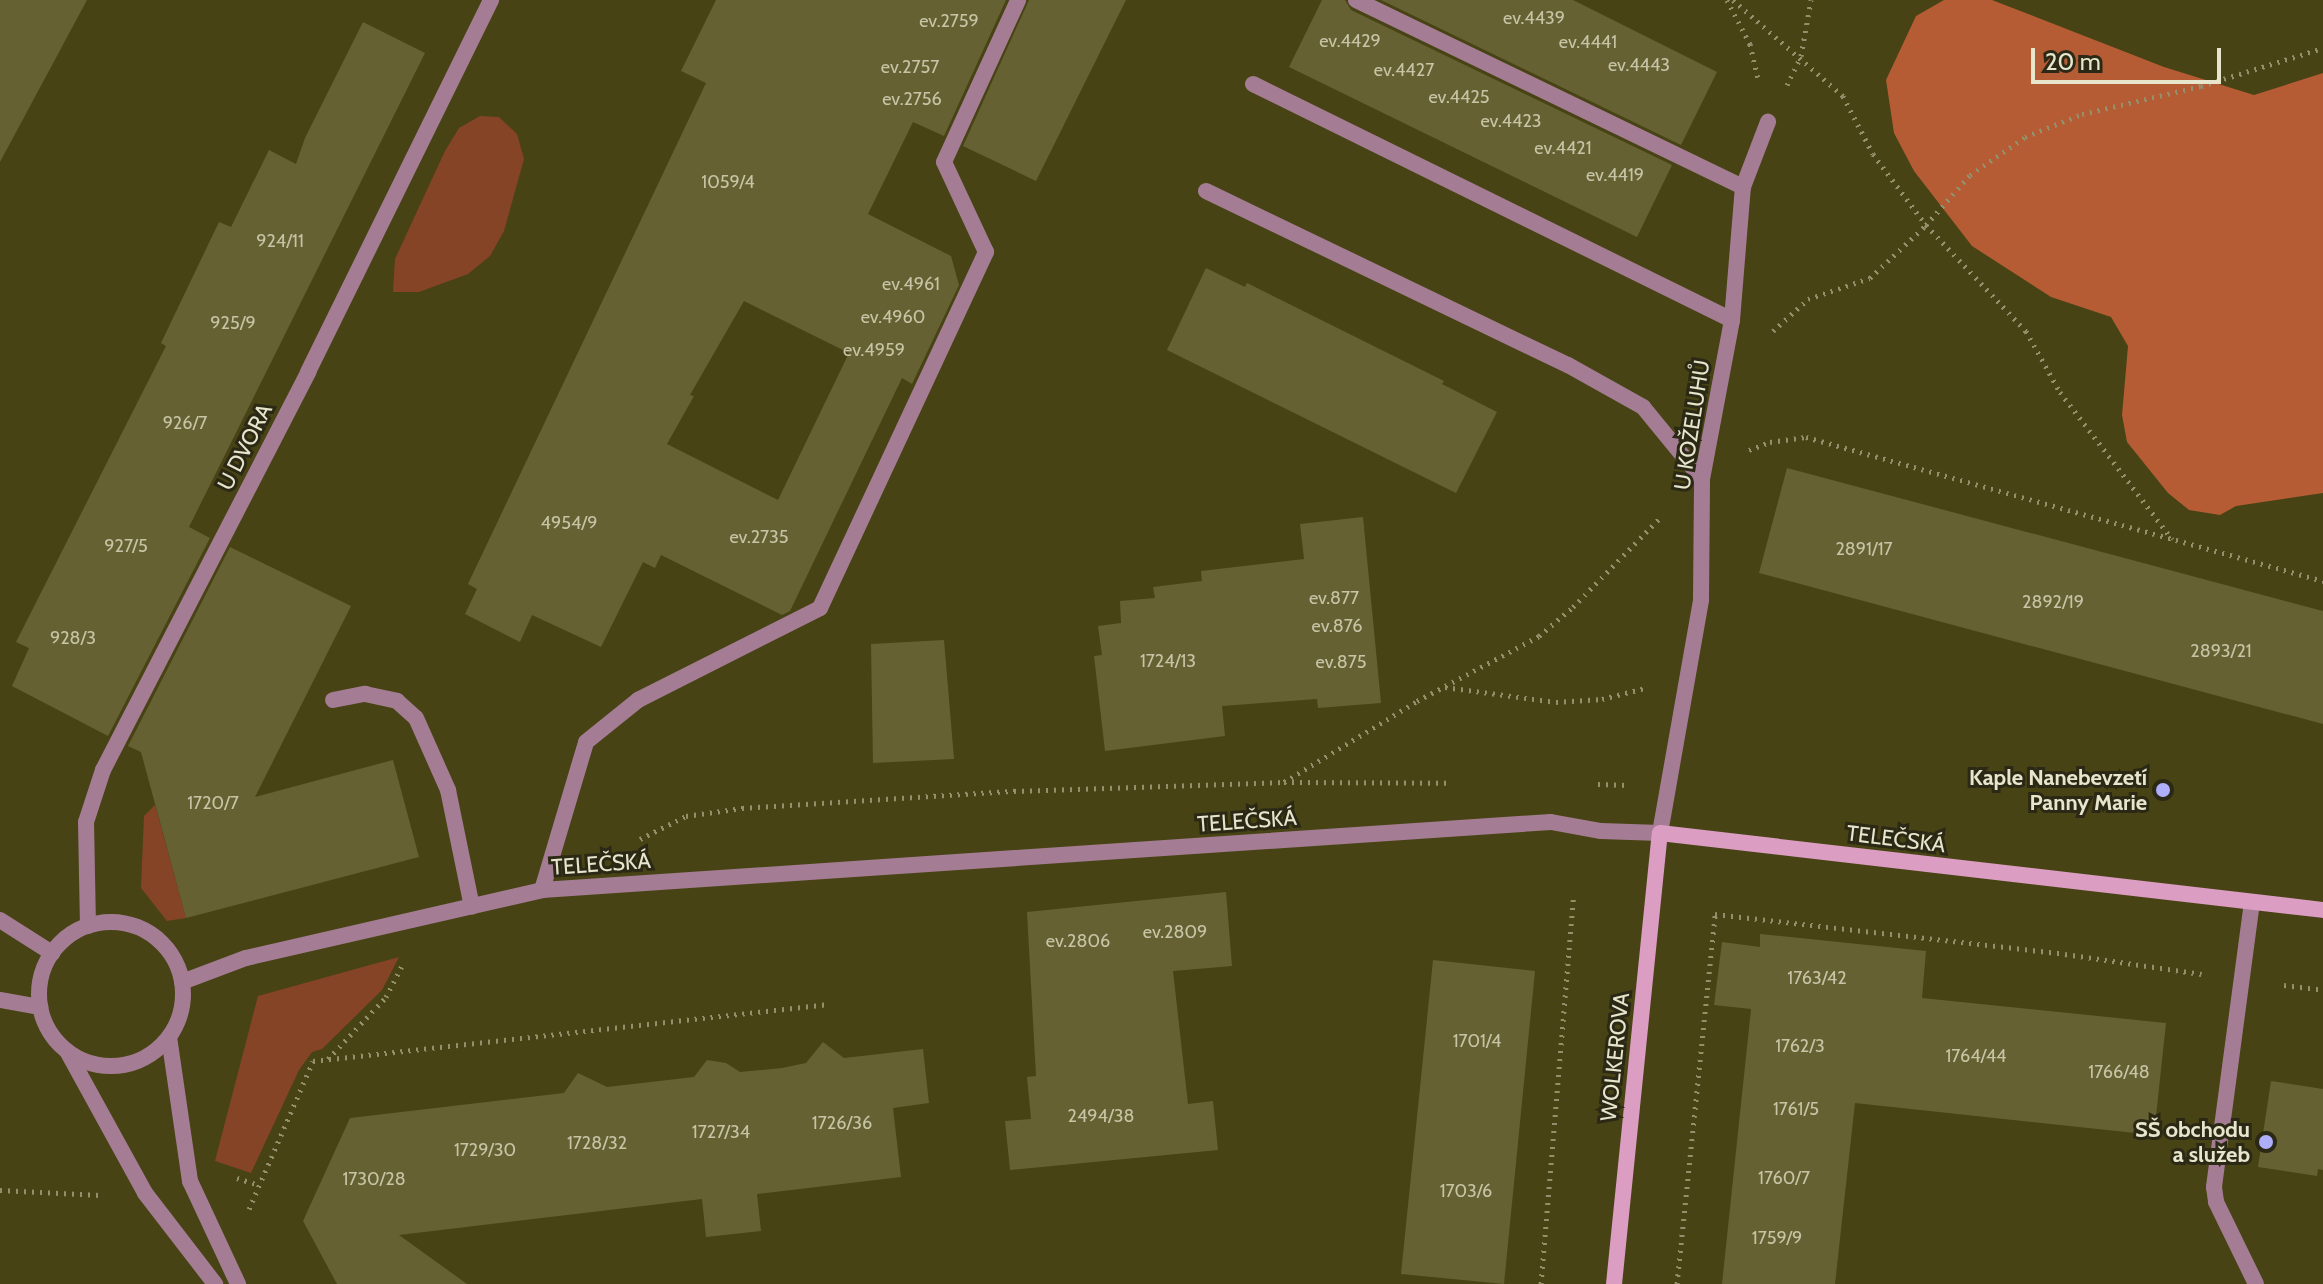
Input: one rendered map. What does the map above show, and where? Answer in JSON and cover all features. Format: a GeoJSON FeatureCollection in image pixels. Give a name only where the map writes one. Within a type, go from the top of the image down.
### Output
{"type":"FeatureCollection","features":[{"type":"Feature","properties":{"kind":"street","name":"U DVORA"},"geometry":{"type":"LineString","coordinates":[[88,926],[86,822],[103,770],[308,372],[491,0]]}},
{"type":"Feature","properties":{"kind":"street"},"geometry":{"type":"LineString","coordinates":[[542,890],[586,742],[638,700],[820,608],[986,252],[944,162],[1018,0]]}},
{"type":"Feature","properties":{"kind":"street"},"geometry":{"type":"LineString","coordinates":[[1356,0],[1743,187]]}},
{"type":"Feature","properties":{"kind":"street"},"geometry":{"type":"LineString","coordinates":[[1253,84],[1732,320]]}},
{"type":"Feature","properties":{"kind":"street","name":"U KOŽELUHŮ"},"geometry":{"type":"LineString","coordinates":[[1660,833],[1701,600],[1702,479],[1732,320],[1743,187],[1768,122]]}},
{"type":"Feature","properties":{"kind":"street"},"geometry":{"type":"LineString","coordinates":[[1206,191],[1568,365],[1643,407],[1702,479]]}},
{"type":"Feature","properties":{"kind":"street"},"geometry":{"type":"LineString","coordinates":[[333,700],[365,694],[397,701],[416,718],[448,790],[472,907]]}},
{"type":"Feature","properties":{"kind":"street","name":"TELEČSKÁ"},"geometry":{"type":"LineString","coordinates":[[182,982],[246,958],[542,890],[1551,822],[1601,831],[1660,833],[2323,910]]}},
{"type":"Feature","properties":{"kind":"street","name":"WOLKEROVA"},"geometry":{"type":"LineString","coordinates":[[1614,1284],[1660,833]]}},
{"type":"Feature","properties":{"kind":"street"},"geometry":{"type":"LineString","coordinates":[[2252,902],[2214,1187],[2216,1202],[2256,1284]]}},
{"type":"Feature","properties":{"kind":"street"},"geometry":{"type":"LineString","coordinates":[[0,920],[52,953]]}},
{"type":"Feature","properties":{"kind":"street"},"geometry":{"type":"LineString","coordinates":[[66,1050],[101,1065],[120,1066],[138,1061],[169,1037],[181,1011],[182,982],[164,945],[148,932],[129,924],[88,926],[74,933],[52,953],[44,970],[40,1007],[50,1030],[66,1050],[145,1193],[215,1284]]}},
{"type":"Feature","properties":{"kind":"street"},"geometry":{"type":"LineString","coordinates":[[0,1000],[40,1007]]}},
{"type":"Feature","properties":{"kind":"street"},"geometry":{"type":"LineString","coordinates":[[169,1037],[190,1181],[238,1284]]}},
{"type":"Feature","properties":{"kind":"path"},"geometry":{"type":"LineString","coordinates":[[1730,0],[1801,56],[1843,96],[1873,154],[1926,225],[2026,331],[2060,392],[2173,540]]}},
{"type":"Feature","properties":{"kind":"path"},"geometry":{"type":"LineString","coordinates":[[1730,0],[1750,44],[1768,122]]}},
{"type":"Feature","properties":{"kind":"path"},"geometry":{"type":"LineString","coordinates":[[1768,122],[1801,56],[1811,0]]}},
{"type":"Feature","properties":{"kind":"path"},"geometry":{"type":"LineString","coordinates":[[1723,378],[1808,299],[1870,278],[1926,225],[1970,175],[2025,137],[2082,114],[2201,86],[2323,48]]}},
{"type":"Feature","properties":{"kind":"path"},"geometry":{"type":"LineString","coordinates":[[629,846],[686,816],[742,808],[1014,791],[1284,782],[1444,687],[1539,636],[1573,607],[1702,479],[1733,456],[1770,442],[1806,437],[2323,581]]}},
{"type":"Feature","properties":{"kind":"path"},"geometry":{"type":"LineString","coordinates":[[1444,687],[1556,702],[1602,699],[1687,678]]}},
{"type":"Feature","properties":{"kind":"path"},"geometry":{"type":"LineString","coordinates":[[1541,1284],[1574,894]]}},
{"type":"Feature","properties":{"kind":"path"},"geometry":{"type":"LineString","coordinates":[[1677,1284],[1715,914],[2065,954],[2241,980]]}},
{"type":"Feature","properties":{"kind":"path"},"geometry":{"type":"LineString","coordinates":[[327,1059],[386,997],[427,917]]}},
{"type":"Feature","properties":{"kind":"path"},"geometry":{"type":"LineString","coordinates":[[259,1185],[313,1061],[829,1004]]}},
{"type":"Feature","properties":{"kind":"path"},"geometry":{"type":"LineString","coordinates":[[0,1190],[107,1195]]}},
{"type":"Feature","properties":{"kind":"shaded area"},"geometry":{"type":"Polygon","coordinates":[[[1944,0],[1992,0],[2164,67],[2254,95],[2323,73],[2323,493],[2236,506],[2220,515],[2189,510],[2168,493],[2127,442],[2122,415],[2128,346],[2111,317],[2051,297],[1972,246],[1914,171],[1894,133],[1886,80],[1916,16],[1944,0]]]}},
{"type":"Feature","properties":{"kind":"shaded area"},"geometry":{"type":"Polygon","coordinates":[[[480,116],[499,117],[517,134],[524,159],[504,231],[490,256],[468,274],[419,292],[393,292],[395,259],[445,151],[459,128],[480,116]]]}},
{"type":"Feature","properties":{"kind":"shaded area"},"geometry":{"type":"Polygon","coordinates":[[[155,805],[186,918],[167,921],[141,888],[144,816],[155,805]]]}},
{"type":"Feature","properties":{"kind":"shaded area"},"geometry":{"type":"Polygon","coordinates":[[[399,957],[382,990],[322,1049],[312,1052],[299,1070],[251,1173],[215,1161],[258,996],[399,957]]]}},
{"type":"Feature","properties":{"kind":"building"},"geometry":{"type":"Polygon","coordinates":[[[0,0],[87,0],[0,162],[0,0]]]}},
{"type":"Feature","properties":{"kind":"building"},"geometry":{"type":"Polygon","coordinates":[[[716,0],[1006,0],[944,136],[913,122],[868,214],[951,256],[959,285],[912,384],[902,378],[790,611],[782,615],[661,555],[655,568],[643,562],[601,647],[532,615],[520,642],[465,614],[477,589],[468,584],[706,83],[681,71],[716,0]],[[744,301],[690,395],[694,396],[667,444],[778,500],[849,353],[744,301]]]}},
{"type":"Feature","properties":{"kind":"building"},"geometry":{"type":"Polygon","coordinates":[[[1029,0],[1126,0],[1036,181],[963,146],[1029,0]]]}},
{"type":"Feature","properties":{"kind":"building"},"geometry":{"type":"Polygon","coordinates":[[[1322,0],[1345,0],[1351,10],[1672,165],[1637,237],[1289,67],[1322,0]]]}},
{"type":"Feature","properties":{"kind":"building"},"geometry":{"type":"Polygon","coordinates":[[[1381,0],[1573,0],[1717,72],[1681,145],[1381,0]]]}},
{"type":"Feature","properties":{"kind":"building"},"geometry":{"type":"Polygon","coordinates":[[[363,22],[425,53],[189,527],[210,538],[108,736],[12,686],[29,648],[16,642],[166,346],[161,343],[219,222],[231,227],[269,150],[296,164],[305,138],[363,22]]]}},
{"type":"Feature","properties":{"kind":"building"},"geometry":{"type":"Polygon","coordinates":[[[1206,268],[1245,287],[1247,283],[1444,381],[1442,384],[1497,412],[1456,493],[1167,350],[1206,268]]]}},
{"type":"Feature","properties":{"kind":"building"},"geometry":{"type":"Polygon","coordinates":[[[1787,468],[2323,611],[2323,724],[1759,573],[1787,468]]]}},
{"type":"Feature","properties":{"kind":"building"},"geometry":{"type":"Polygon","coordinates":[[[1363,517],[1381,703],[1318,708],[1317,699],[1222,706],[1225,736],[1105,751],[1094,656],[1102,655],[1098,626],[1121,623],[1120,601],[1155,598],[1153,587],[1202,581],[1201,571],[1304,559],[1300,524],[1363,517]]]}},
{"type":"Feature","properties":{"kind":"building"},"geometry":{"type":"Polygon","coordinates":[[[230,547],[351,606],[255,797],[393,760],[419,857],[186,918],[141,752],[128,746],[230,547]]]}},
{"type":"Feature","properties":{"kind":"building"},"geometry":{"type":"Polygon","coordinates":[[[944,640],[954,759],[873,763],[871,644],[944,640]]]}},
{"type":"Feature","properties":{"kind":"building"},"geometry":{"type":"Polygon","coordinates":[[[1226,892],[1232,966],[1173,971],[1188,1104],[1213,1101],[1218,1150],[1010,1170],[1005,1121],[1031,1119],[1027,1077],[1036,1076],[1027,912],[1226,892]]]}},
{"type":"Feature","properties":{"kind":"building"},"geometry":{"type":"Polygon","coordinates":[[[1760,934],[1926,951],[1922,998],[2166,1023],[2154,1135],[1855,1103],[1835,1284],[1722,1284],[1751,1009],[1714,1005],[1722,942],[1760,947],[1760,934]]]}},
{"type":"Feature","properties":{"kind":"building"},"geometry":{"type":"Polygon","coordinates":[[[1433,960],[1535,971],[1504,1284],[1401,1274],[1433,960]]]}},
{"type":"Feature","properties":{"kind":"building"},"geometry":{"type":"Polygon","coordinates":[[[823,1042],[844,1058],[923,1049],[929,1103],[893,1108],[901,1177],[757,1194],[761,1231],[706,1237],[702,1199],[399,1235],[467,1284],[337,1284],[303,1221],[350,1118],[564,1093],[578,1073],[607,1087],[694,1077],[707,1060],[726,1063],[740,1072],[782,1068],[806,1063],[823,1042]]]}},
{"type":"Feature","properties":{"kind":"building"},"geometry":{"type":"Polygon","coordinates":[[[2271,1081],[2323,1089],[2323,1170],[2318,1169],[2317,1176],[2258,1167],[2271,1081]]]}},
{"type":"Feature","properties":{"kind":"place","name":"Kaple Nanebevzetí Panny Marie"},"geometry":{"type":"Point","coordinates":[2163,790]}},
{"type":"Feature","properties":{"kind":"place","name":"SŠ obchodu a služeb"},"geometry":{"type":"Point","coordinates":[2266,1142]}}]}
